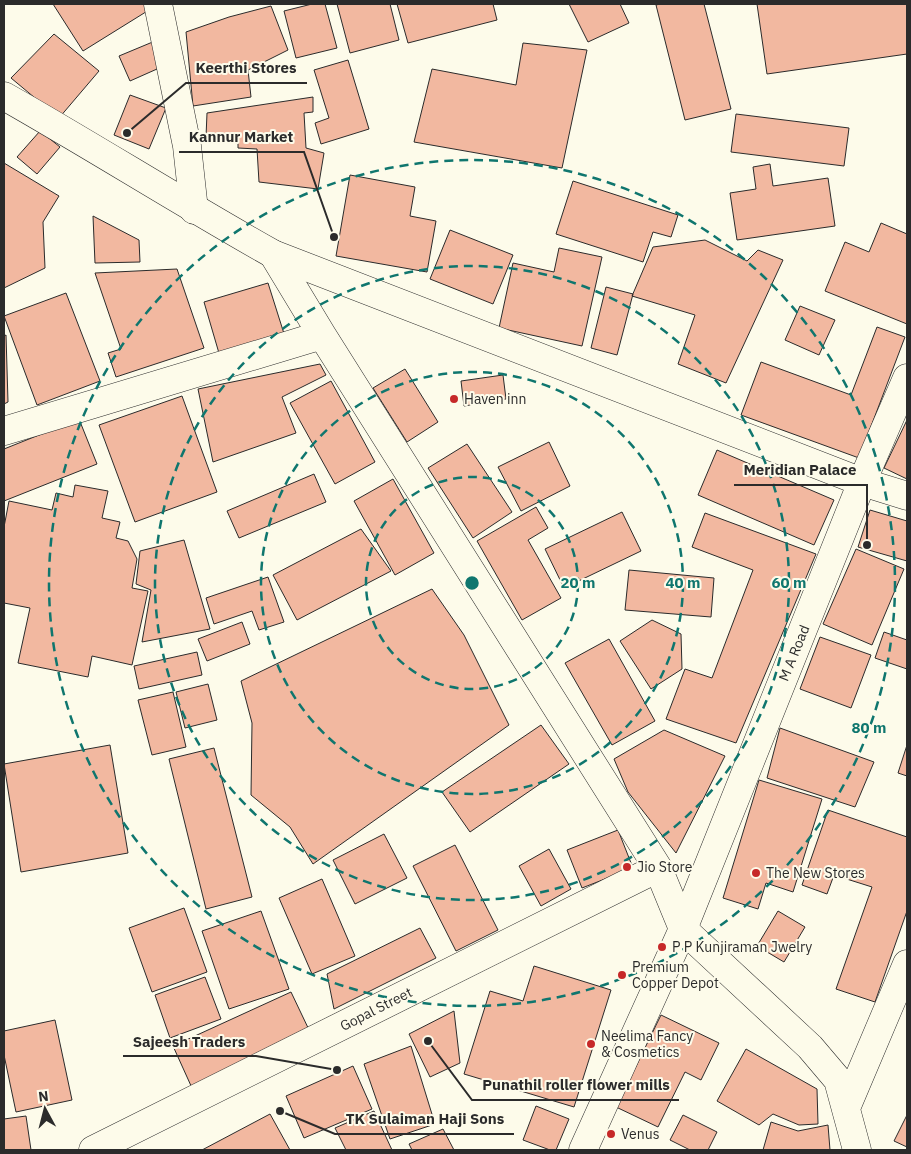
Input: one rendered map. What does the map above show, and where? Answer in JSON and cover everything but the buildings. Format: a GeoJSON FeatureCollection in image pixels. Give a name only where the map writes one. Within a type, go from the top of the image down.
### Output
{"type":"FeatureCollection","features":[{"type":"Feature","properties":{"kind":"street"},"geometry":{"type":"LineString","coordinates":[[158,4],[187,146],[194,210]]}},
{"type":"Feature","properties":{"kind":"street"},"geometry":{"type":"LineString","coordinates":[[4,96],[95,147],[194,210],[273,254],[862,482],[907,496]]}},
{"type":"Feature","properties":{"kind":"street"},"geometry":{"type":"LineString","coordinates":[[273,254],[322,335],[658,868],[683,929],[810,1047],[838,1080],[856,1150]]}},
{"type":"Feature","properties":{"kind":"street"},"geometry":{"type":"LineString","coordinates":[[4,432],[322,335]]}},
{"type":"Feature","properties":{"kind":"street","name":"M A Road"},"geometry":{"type":"LineString","coordinates":[[583,1150],[683,929],[862,482],[907,378]]}},
{"type":"Feature","properties":{"kind":"street","name":"Gopal Street"},"geometry":{"type":"LineString","coordinates":[[93,1150],[658,868]]}},
{"type":"Feature","properties":{"kind":"street"},"geometry":{"type":"LineString","coordinates":[[846,1108],[907,964]]}},
{"type":"Feature","properties":{"kind":"place","name":"Keerthi Stores"},"geometry":{"type":"Point","coordinates":[127,133]}},
{"type":"Feature","properties":{"kind":"place","name":"Kannur Market"},"geometry":{"type":"Point","coordinates":[334,237]}},
{"type":"Feature","properties":{"kind":"place","name":"Haven inn"},"geometry":{"type":"Point","coordinates":[454,399]}},
{"type":"Feature","properties":{"kind":"place","name":"Meridian Palace"},"geometry":{"type":"Point","coordinates":[867,545]}},
{"type":"Feature","properties":{"kind":"place","name":"Jio Store"},"geometry":{"type":"Point","coordinates":[627,867]}},
{"type":"Feature","properties":{"kind":"place","name":"The New Stores"},"geometry":{"type":"Point","coordinates":[756,873]}},
{"type":"Feature","properties":{"kind":"place","name":"P P Kunjiraman Jwelry"},"geometry":{"type":"Point","coordinates":[662,947]}},
{"type":"Feature","properties":{"kind":"place","name":"Premium Copper Depot"},"geometry":{"type":"Point","coordinates":[622,975]}},
{"type":"Feature","properties":{"kind":"place","name":"Punathil roller flower mills"},"geometry":{"type":"Point","coordinates":[428,1041]}},
{"type":"Feature","properties":{"kind":"place","name":"Neelima Fancy & Cosmetics"},"geometry":{"type":"Point","coordinates":[591,1044]}},
{"type":"Feature","properties":{"kind":"place","name":"Sajeesh Traders"},"geometry":{"type":"Point","coordinates":[337,1070]}},
{"type":"Feature","properties":{"kind":"place","name":"TK Sulaiman Haji Sons"},"geometry":{"type":"Point","coordinates":[280,1111]}},
{"type":"Feature","properties":{"kind":"place","name":"Venus"},"geometry":{"type":"Point","coordinates":[611,1134]}}]}
